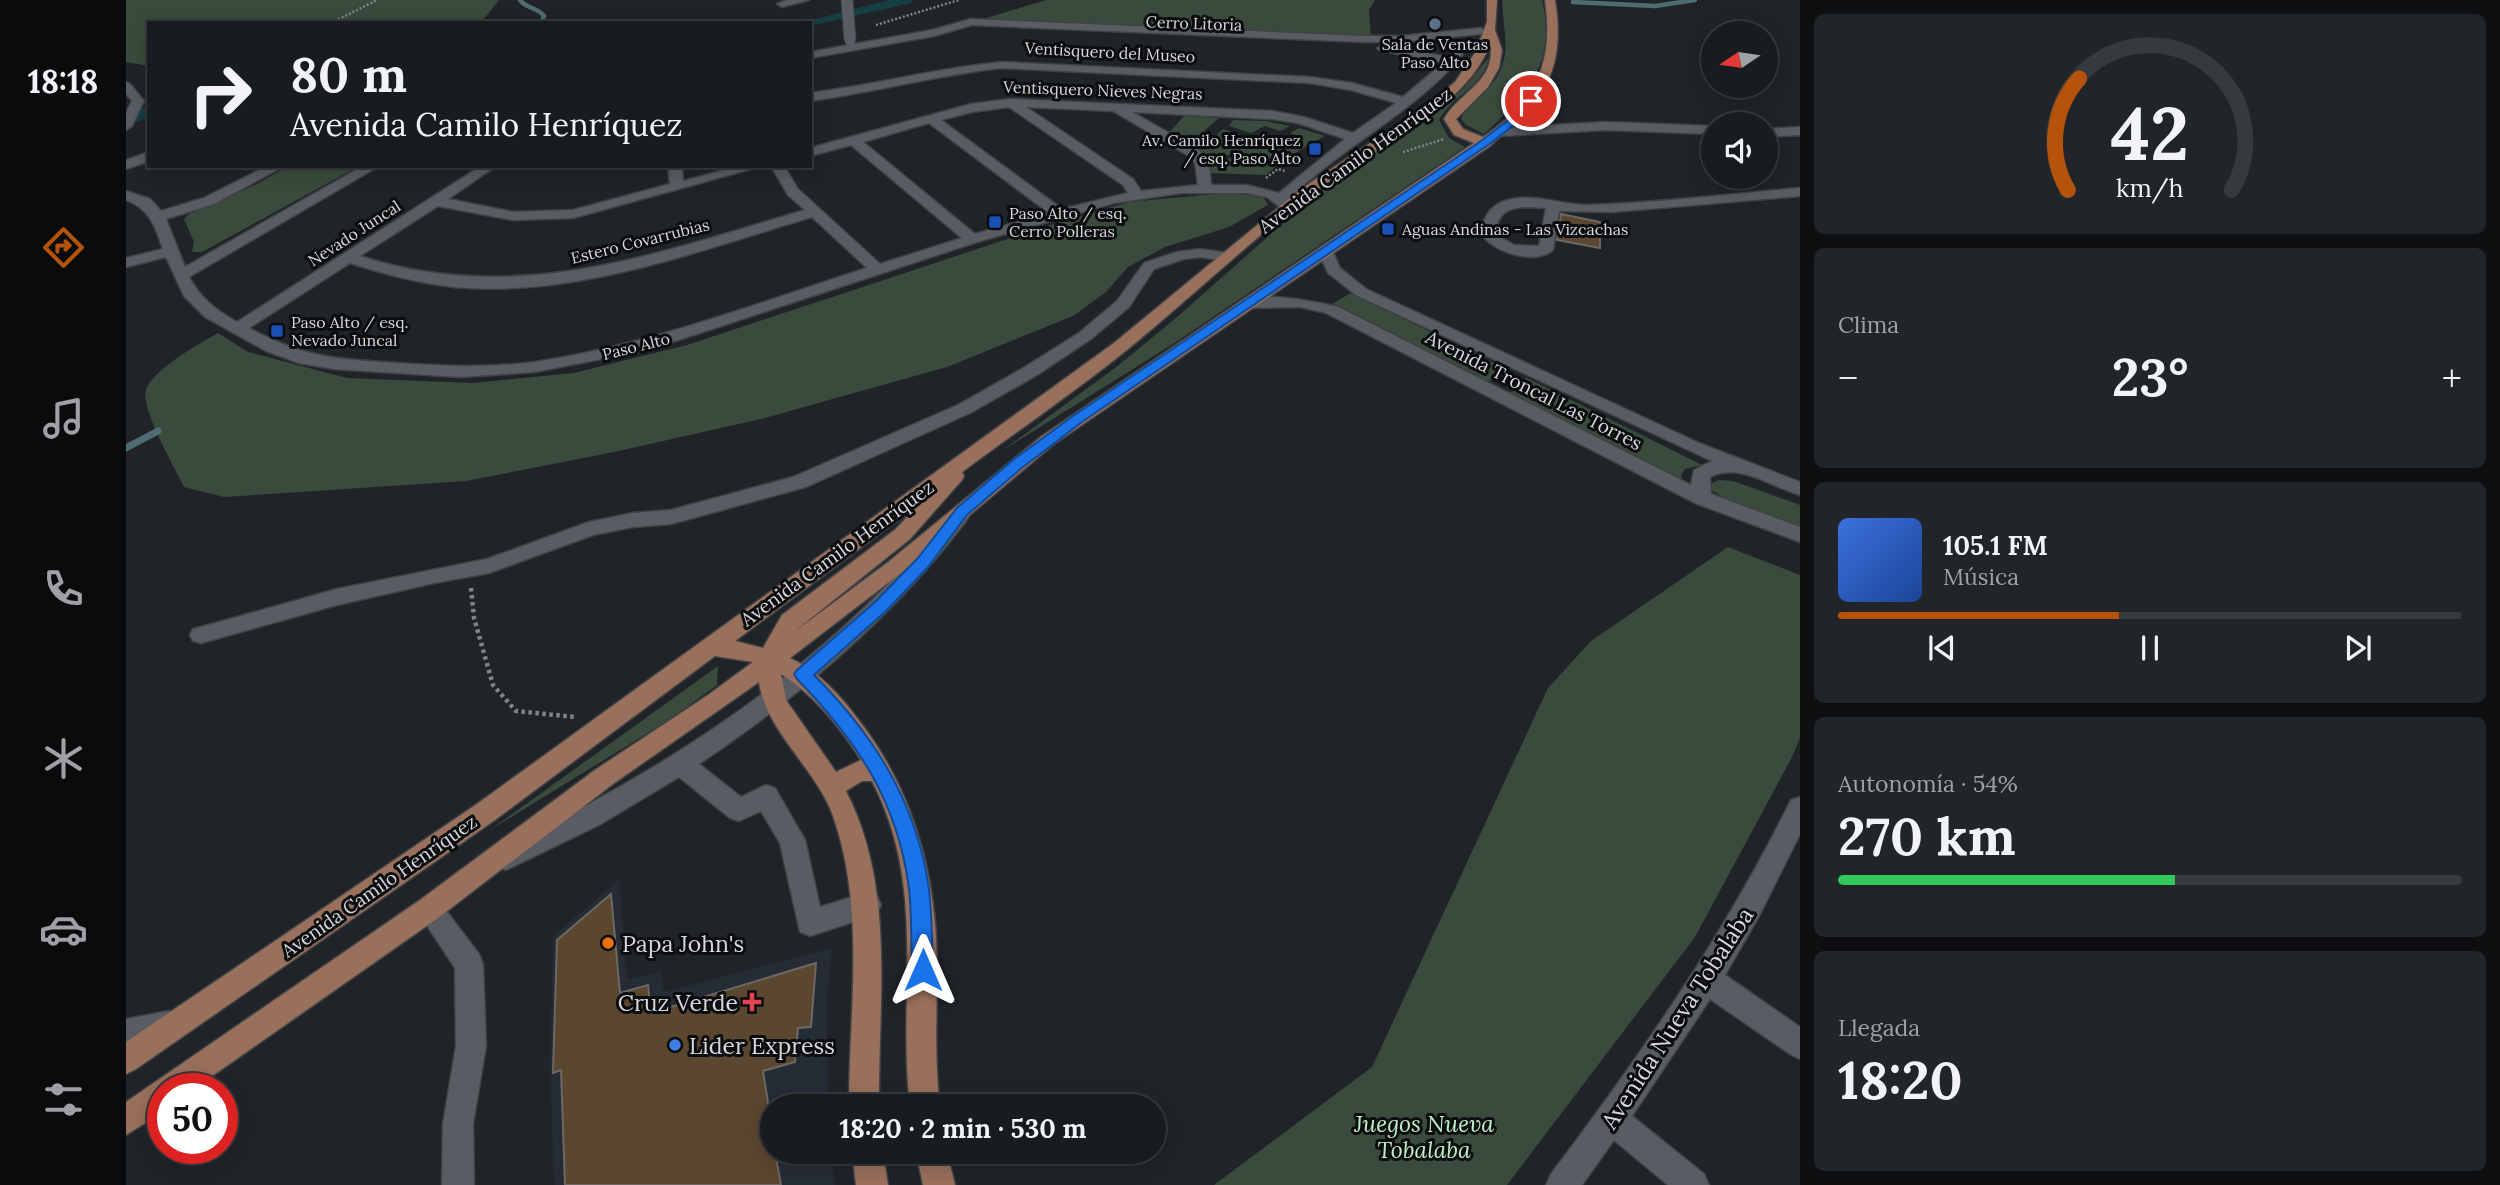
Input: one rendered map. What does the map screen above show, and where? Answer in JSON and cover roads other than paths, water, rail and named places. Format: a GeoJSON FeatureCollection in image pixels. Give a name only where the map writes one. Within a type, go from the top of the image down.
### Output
{"type":"FeatureCollection","features":[{"type":"Feature","properties":{"kind":"main road","name":"Avenida Camilo Henríquez"},"geometry":{"type":"LineString","coordinates":[[126,1059],[433,850],[1141,331],[1228,257],[1284,203],[1447,95],[1471,68],[1488,28],[1492,0]]}},
{"type":"Feature","properties":{"kind":"main road"},"geometry":{"type":"LineString","coordinates":[[192,1073],[429,909],[604,777],[716,702],[883,576],[1048,440],[1499,132],[1526,108],[1546,78],[1554,54],[1555,30],[1550,0]]}},
{"type":"Feature","properties":{"kind":"main road"},"geometry":{"type":"LineString","coordinates":[[1485,143],[1458,132],[1450,119],[1452,113],[1480,89],[1495,68],[1497,50],[1488,28]]}},
{"type":"Feature","properties":{"kind":"main road"},"geometry":{"type":"LineString","coordinates":[[864,1094],[868,905],[855,842],[832,787],[774,698],[770,679],[772,659],[778,637],[790,621],[903,534],[940,496],[969,457]]}},
{"type":"Feature","properties":{"kind":"main road"},"geometry":{"type":"LineString","coordinates":[[709,647],[753,653],[803,674],[837,709],[881,770],[904,823],[919,889],[922,942],[920,1046],[924,1094]]}},
{"type":"Feature","properties":{"kind":"main road"},"geometry":{"type":"LineString","coordinates":[[832,787],[858,771],[881,770]]}},
{"type":"Feature","properties":{"kind":"main road"},"geometry":{"type":"LineString","coordinates":[[126,1120],[147,1105]]}},
{"type":"Feature","properties":{"kind":"main road"},"geometry":{"type":"LineString","coordinates":[[869,1164],[872,1185]]}},
{"type":"Feature","properties":{"kind":"main road"},"geometry":{"type":"LineString","coordinates":[[935,1164],[939,1185]]}},
{"type":"Feature","properties":{"kind":"street"},"geometry":{"type":"LineString","coordinates":[[782,4],[804,0]]}},
{"type":"Feature","properties":{"kind":"street"},"geometry":{"type":"LineString","coordinates":[[847,0],[850,44]]}},
{"type":"Feature","properties":{"kind":"street"},"geometry":{"type":"LineString","coordinates":[[812,54],[850,44],[934,33],[971,22],[1365,39],[1401,39],[1488,28]]}},
{"type":"Feature","properties":{"kind":"street"},"geometry":{"type":"LineString","coordinates":[[1284,203],[1304,173],[1408,102],[1488,28]]}},
{"type":"Feature","properties":{"kind":"street","name":"Cerro Litoria"},"geometry":{"type":"LineString","coordinates":[[934,33],[967,29],[1365,46],[1451,61]]}},
{"type":"Feature","properties":{"kind":"street","name":"Ventisquero del Museo"},"geometry":{"type":"LineString","coordinates":[[812,97],[866,90],[963,69],[1022,65],[1310,80],[1352,87],[1408,102]]}},
{"type":"Feature","properties":{"kind":"street"},"geometry":{"type":"LineString","coordinates":[[126,126],[138,101],[127,88]]}},
{"type":"Feature","properties":{"kind":"street"},"geometry":{"type":"LineString","coordinates":[[1011,103],[1128,182],[1137,195]]}},
{"type":"Feature","properties":{"kind":"street","name":"Ventisquero Nieves Negras"},"geometry":{"type":"LineString","coordinates":[[812,151],[971,108],[1011,103],[1272,115],[1300,120],[1356,138]]}},
{"type":"Feature","properties":{"kind":"street"},"geometry":{"type":"LineString","coordinates":[[1114,107],[1194,153],[1202,163],[1205,189]]}},
{"type":"Feature","properties":{"kind":"street"},"geometry":{"type":"LineString","coordinates":[[1526,108],[1539,119],[1565,127]]}},
{"type":"Feature","properties":{"kind":"street"},"geometry":{"type":"LineString","coordinates":[[930,119],[1059,214]]}},
{"type":"Feature","properties":{"kind":"street"},"geometry":{"type":"LineString","coordinates":[[1499,132],[1656,125],[1701,129]]}},
{"type":"Feature","properties":{"kind":"street"},"geometry":{"type":"LineString","coordinates":[[1778,132],[1800,131]]}},
{"type":"Feature","properties":{"kind":"street"},"geometry":{"type":"LineString","coordinates":[[853,140],[972,239]]}},
{"type":"Feature","properties":{"kind":"street","name":"Paso Alto"},"geometry":{"type":"LineString","coordinates":[[158,217],[181,276],[192,296],[211,314],[272,347],[305,359],[334,365],[421,371],[508,370],[642,346],[972,239],[1059,214],[1137,195],[1280,179],[1316,165]]}},
{"type":"Feature","properties":{"kind":"street"},"geometry":{"type":"LineString","coordinates":[[126,195],[145,202],[158,217],[209,201],[274,168]]}},
{"type":"Feature","properties":{"kind":"street"},"geometry":{"type":"LineString","coordinates":[[181,276],[370,168]]}},
{"type":"Feature","properties":{"kind":"street","name":"Nevado Juncal"},"geometry":{"type":"LineString","coordinates":[[237,329],[487,168]]}},
{"type":"Feature","properties":{"kind":"street"},"geometry":{"type":"LineString","coordinates":[[675,168],[677,187]]}},
{"type":"Feature","properties":{"kind":"street"},"geometry":{"type":"LineString","coordinates":[[436,201],[513,216],[573,214],[749,168]]}},
{"type":"Feature","properties":{"kind":"street"},"geometry":{"type":"LineString","coordinates":[[778,168],[793,191],[878,270]]}},
{"type":"Feature","properties":{"kind":"street","name":"Paso Alto"},"geometry":{"type":"LineString","coordinates":[[1205,189],[1260,190],[1284,203]]}},
{"type":"Feature","properties":{"kind":"street"},"geometry":{"type":"LineString","coordinates":[[1553,206],[1546,250],[1527,252],[1506,248],[1490,236],[1488,226],[1493,214],[1510,204],[1529,202],[1582,209],[1800,192]]}},
{"type":"Feature","properties":{"kind":"street","name":"Estero Covarrubias"},"geometry":{"type":"LineString","coordinates":[[348,257],[386,270],[466,283],[563,278],[614,268],[815,212]]}},
{"type":"Feature","properties":{"kind":"street","name":"Avenida Troncal Las Torres"},"geometry":{"type":"LineString","coordinates":[[1325,250],[1334,270],[1355,288],[1514,365],[1741,467],[1800,489]]}},
{"type":"Feature","properties":{"kind":"street"},"geometry":{"type":"LineString","coordinates":[[126,263],[172,251]]}},
{"type":"Feature","properties":{"kind":"street"},"geometry":{"type":"LineString","coordinates":[[201,635],[337,597],[489,566],[589,529],[632,520],[671,517],[799,482],[964,409],[1031,372],[1085,336],[1123,304],[1149,266],[1182,255],[1200,253],[1228,257]]}},
{"type":"Feature","properties":{"kind":"street","name":"Avenida Troncal Las Torres"},"geometry":{"type":"LineString","coordinates":[[1246,303],[1290,301],[1322,306],[1702,498],[1800,535]]}},
{"type":"Feature","properties":{"kind":"street"},"geometry":{"type":"LineString","coordinates":[[1486,389],[1502,389],[1516,383],[1519,372],[1514,365]]}},
{"type":"Feature","properties":{"kind":"street"},"geometry":{"type":"LineString","coordinates":[[1702,498],[1702,474],[1717,466],[1741,467]]}},
{"type":"Feature","properties":{"kind":"street"},"geometry":{"type":"LineString","coordinates":[[480,870],[589,818],[682,765],[774,698],[910,577],[962,512]]}},
{"type":"Feature","properties":{"kind":"street"},"geometry":{"type":"LineString","coordinates":[[682,765],[739,810],[766,796],[792,840],[810,923],[868,905]]}},
{"type":"Feature","properties":{"kind":"street","name":"Avenida Nueva Tobalaba"},"geometry":{"type":"LineString","coordinates":[[1562,1185],[1612,1119],[1708,980],[1793,840],[1800,808]]}},
{"type":"Feature","properties":{"kind":"street"},"geometry":{"type":"LineString","coordinates":[[429,909],[469,964],[471,1046],[458,1124],[458,1185]]}},
{"type":"Feature","properties":{"kind":"street"},"geometry":{"type":"LineString","coordinates":[[1708,980],[1800,1044]]}},
{"type":"Feature","properties":{"kind":"street"},"geometry":{"type":"LineString","coordinates":[[126,1034],[178,1023]]}},
{"type":"Feature","properties":{"kind":"street"},"geometry":{"type":"LineString","coordinates":[[1612,1119],[1693,1185]]}},
{"type":"Feature","properties":{"kind":"waterway"},"geometry":{"type":"LineString","coordinates":[[520,0],[539,11],[544,16],[542,21]]}},
{"type":"Feature","properties":{"kind":"waterway"},"geometry":{"type":"LineString","coordinates":[[812,22],[906,0]]}},
{"type":"Feature","properties":{"kind":"waterway"},"geometry":{"type":"LineString","coordinates":[[1573,2],[1655,6],[1695,0]]}},
{"type":"Feature","properties":{"kind":"waterway"},"geometry":{"type":"LineString","coordinates":[[126,121],[147,112]]}},
{"type":"Feature","properties":{"kind":"waterway"},"geometry":{"type":"LineString","coordinates":[[126,448],[158,431]]}},
{"type":"Feature","properties":{"kind":"place","name":"Sala de Ventas Paso Alto"},"geometry":{"type":"Point","coordinates":[1435,24]}},
{"type":"Feature","properties":{"kind":"place","name":"Av. Camilo Henríquez / esq. Paso Alto"},"geometry":{"type":"Point","coordinates":[1315,149]}},
{"type":"Feature","properties":{"kind":"place","name":"Paso Alto / esq. Cerro Polleras"},"geometry":{"type":"Point","coordinates":[995,222]}},
{"type":"Feature","properties":{"kind":"place","name":"Aguas Andinas - Las Vizcachas"},"geometry":{"type":"Point","coordinates":[1388,229]}},
{"type":"Feature","properties":{"kind":"place","name":"Paso Alto / esq. Nevado Juncal"},"geometry":{"type":"Point","coordinates":[277,331]}},
{"type":"Feature","properties":{"kind":"place","name":"Papa John's"},"geometry":{"type":"Point","coordinates":[608,943]}},
{"type":"Feature","properties":{"kind":"place","name":"Cruz Verde"},"geometry":{"type":"Point","coordinates":[752,1002]}},
{"type":"Feature","properties":{"kind":"place","name":"Lider Express"},"geometry":{"type":"Point","coordinates":[675,1045]}},
{"type":"Feature","properties":{"kind":"park label","name":"Juegos Nueva Tobalaba"},"geometry":{"type":"Point","coordinates":[1424,1136]}}]}
